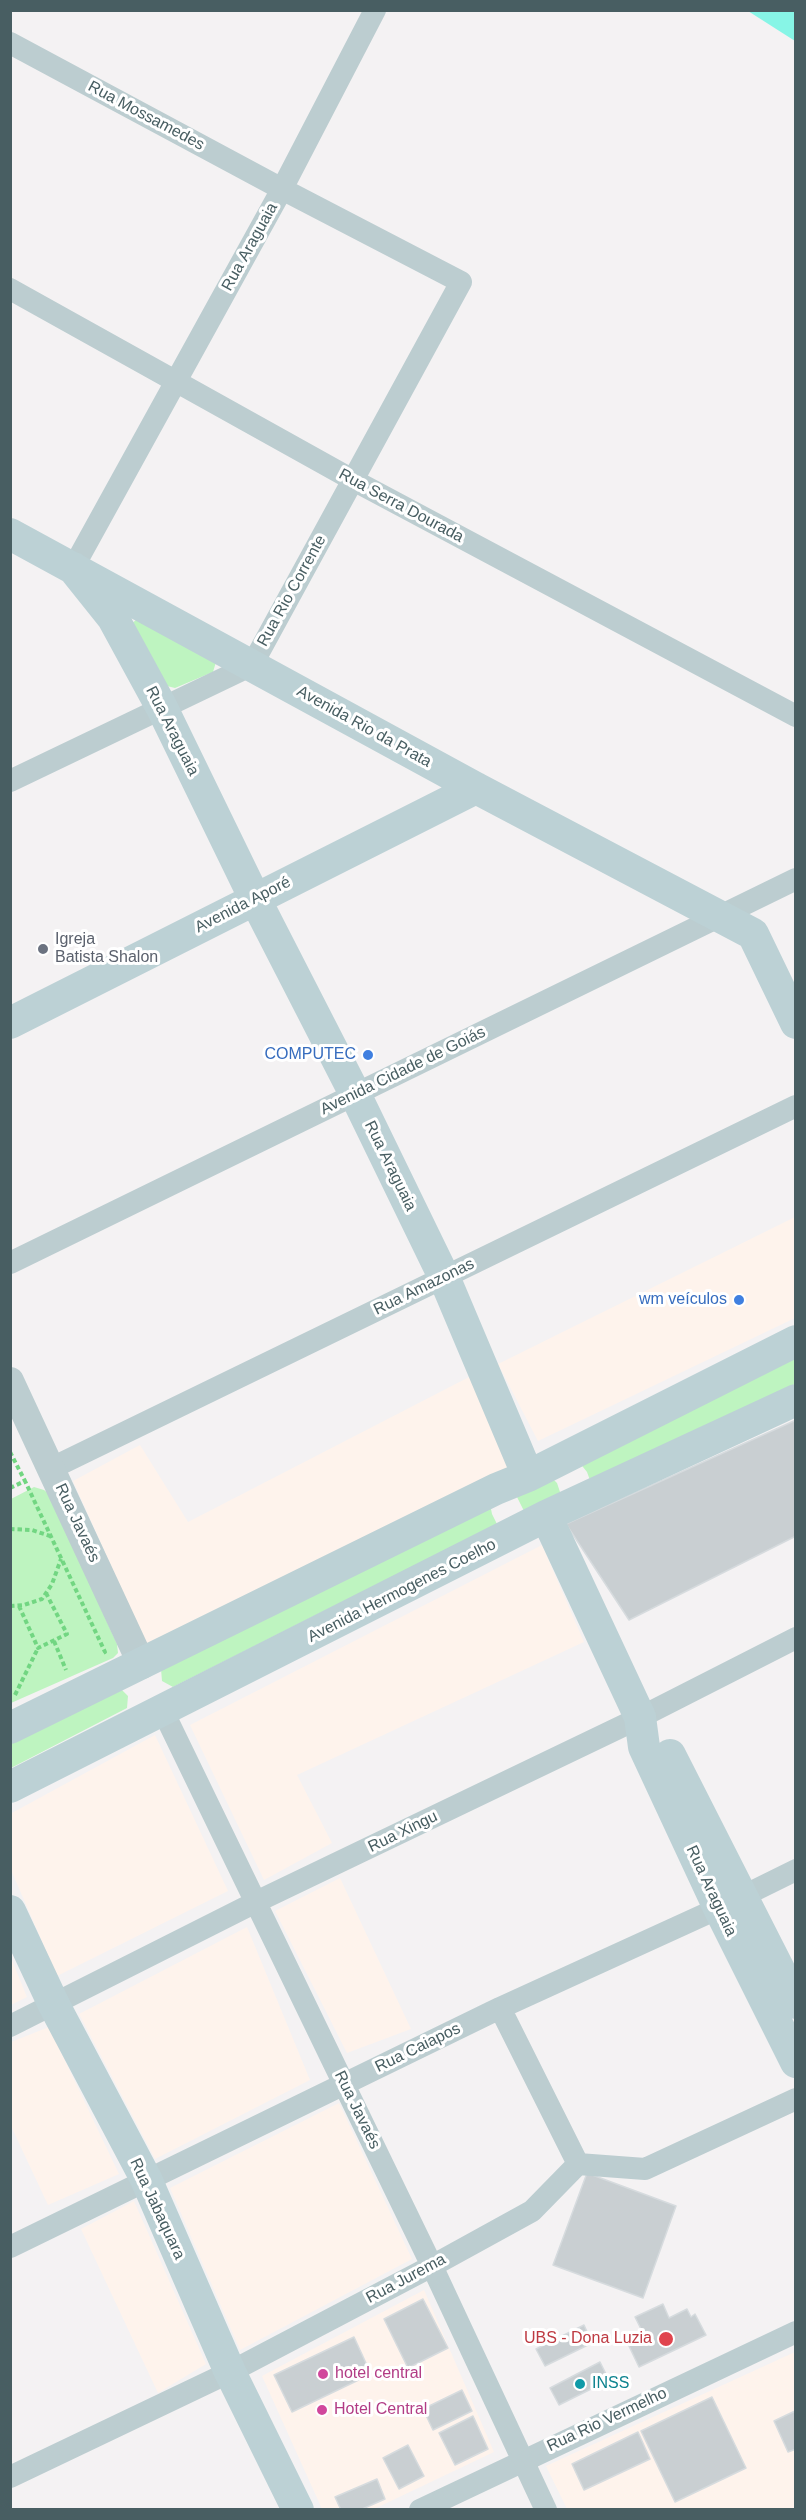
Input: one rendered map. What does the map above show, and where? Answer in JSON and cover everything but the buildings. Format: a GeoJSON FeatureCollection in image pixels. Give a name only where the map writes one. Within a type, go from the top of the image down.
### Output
{"type":"FeatureCollection","features":[{"type":"Feature","properties":{"kind":"main road","name":"Avenida Rio da Prata"},"geometry":{"type":"LineString","coordinates":[[10,534],[476,788],[721,915],[753,934],[795,1023]]}},
{"type":"Feature","properties":{"kind":"main road","name":"Rua Araguaia"},"geometry":{"type":"LineString","coordinates":[[73,568],[113,618],[162,708],[255,899],[355,1094],[444,1278],[528,1476]]}},
{"type":"Feature","properties":{"kind":"main road","name":"Avenida Aporé"},"geometry":{"type":"LineString","coordinates":[[10,1023],[476,788]]}},
{"type":"Feature","properties":{"kind":"main road"},"geometry":{"type":"LineString","coordinates":[[10,1728],[496,1489],[528,1476],[795,1341]]}},
{"type":"Feature","properties":{"kind":"main road","name":"Avenida Hermogenes Coelho"},"geometry":{"type":"LineString","coordinates":[[10,1787],[163,1712],[546,1516],[795,1400]]}},
{"type":"Feature","properties":{"kind":"main road"},"geometry":{"type":"LineString","coordinates":[[528,1476],[543,1474],[551,1477],[560,1488],[560,1501],[557,1507],[546,1516]]}},
{"type":"Feature","properties":{"kind":"main road","name":"Rua Araguaia"},"geometry":{"type":"LineString","coordinates":[[546,1516],[640,1717],[659,1734],[731,1902],[795,2062]]}},
{"type":"Feature","properties":{"kind":"main road"},"geometry":{"type":"LineString","coordinates":[[142,1665],[163,1712]]}},
{"type":"Feature","properties":{"kind":"main road","name":"Rua Araguaia"},"geometry":{"type":"LineString","coordinates":[[731,1902],[795,2004]]}},
{"type":"Feature","properties":{"kind":"main road","name":"Rua Jabaquara"},"geometry":{"type":"LineString","coordinates":[[10,1911],[54,2005],[146,2179],[230,2372],[298,2510]]}},
{"type":"Feature","properties":{"kind":"street","name":"Rua Araguaia"},"geometry":{"type":"LineString","coordinates":[[73,568],[282,189],[375,10]]}},
{"type":"Feature","properties":{"kind":"street","name":"Rua Mossamedes"},"geometry":{"type":"LineString","coordinates":[[10,42],[282,189],[461,282]]}},
{"type":"Feature","properties":{"kind":"street","name":"Rua Rio Corrente"},"geometry":{"type":"LineString","coordinates":[[10,781],[252,665],[461,282]]}},
{"type":"Feature","properties":{"kind":"street","name":"Rua Serra Dourada"},"geometry":{"type":"LineString","coordinates":[[10,289],[353,480],[795,716]]}},
{"type":"Feature","properties":{"kind":"street","name":"Avenida Cidade de Goiás"},"geometry":{"type":"LineString","coordinates":[[10,1263],[795,879]]}},
{"type":"Feature","properties":{"kind":"street","name":"Rua Amazonas"},"geometry":{"type":"LineString","coordinates":[[52,1468],[795,1106]]}},
{"type":"Feature","properties":{"kind":"street","name":"Rua Javaés"},"geometry":{"type":"LineString","coordinates":[[10,1381],[142,1665]]}},
{"type":"Feature","properties":{"kind":"street","name":"Rua Xingu"},"geometry":{"type":"LineString","coordinates":[[10,2026],[256,1902],[640,1717],[795,1638]]}},
{"type":"Feature","properties":{"kind":"street","name":"Rua Javaés"},"geometry":{"type":"LineString","coordinates":[[163,1712],[432,2266],[546,2510]]}},
{"type":"Feature","properties":{"kind":"street","name":"Rua Caiapos"},"geometry":{"type":"LineString","coordinates":[[10,2247],[500,2008],[731,1902],[795,1870]]}},
{"type":"Feature","properties":{"kind":"street"},"geometry":{"type":"LineString","coordinates":[[500,2008],[578,2164],[645,2169],[795,2098]]}},
{"type":"Feature","properties":{"kind":"street","name":"Rua Jurema"},"geometry":{"type":"LineString","coordinates":[[10,2477],[230,2372],[532,2211],[578,2164]]}},
{"type":"Feature","properties":{"kind":"street","name":"Rua Rio Vermelho"},"geometry":{"type":"LineString","coordinates":[[420,2510],[795,2332]]}},
{"type":"Feature","properties":{"kind":"path"},"geometry":{"type":"LineString","coordinates":[[10,1452],[105,1652],[96,1656]]}},
{"type":"Feature","properties":{"kind":"path"},"geometry":{"type":"LineString","coordinates":[[10,1488],[25,1480]]}},
{"type":"Feature","properties":{"kind":"path"},"geometry":{"type":"LineString","coordinates":[[10,1529],[32,1530],[51,1536]]}},
{"type":"Feature","properties":{"kind":"path"},"geometry":{"type":"LineString","coordinates":[[10,1606],[19,1606],[42,1599],[52,1584],[61,1558]]}},
{"type":"Feature","properties":{"kind":"path"},"geometry":{"type":"LineString","coordinates":[[13,1696],[38,1648],[67,1634],[46,1593]]}},
{"type":"Feature","properties":{"kind":"path"},"geometry":{"type":"LineString","coordinates":[[19,1606],[38,1648]]}},
{"type":"Feature","properties":{"kind":"path"},"geometry":{"type":"LineString","coordinates":[[54,1641],[66,1670]]}},
{"type":"Feature","properties":{"kind":"path"},"geometry":{"type":"LineString","coordinates":[[56,1675],[76,1666]]}},
{"type":"Feature","properties":{"kind":"path"},"geometry":{"type":"LineString","coordinates":[[13,1696],[26,1690]]}},
{"type":"Feature","properties":{"kind":"shaded area"},"geometry":{"type":"Polygon","coordinates":[[[748,11],[795,11],[795,41],[748,11]]]}},
{"type":"Feature","properties":{"kind":"shaded area"},"geometry":{"type":"Polygon","coordinates":[[[136,620],[216,662],[213,672],[175,688],[163,685],[131,624],[136,620]]]}},
{"type":"Feature","properties":{"kind":"shaded area"},"geometry":{"type":"Polygon","coordinates":[[[795,1217],[795,1318],[538,1441],[498,1364],[795,1217]]]}},
{"type":"Feature","properties":{"kind":"shaded area"},"geometry":{"type":"Polygon","coordinates":[[[795,1356],[795,1384],[591,1483],[587,1472],[579,1462],[795,1356]]]}},
{"type":"Feature","properties":{"kind":"shaded area"},"geometry":{"type":"Polygon","coordinates":[[[473,1375],[521,1462],[147,1646],[73,1481],[140,1445],[188,1522],[473,1375]]]}},
{"type":"Feature","properties":{"kind":"shaded area"},"geometry":{"type":"Polygon","coordinates":[[[551,1477],[557,1483],[561,1495],[524,1511],[517,1497],[551,1477]]]}},
{"type":"Feature","properties":{"kind":"shaded area"},"geometry":{"type":"Polygon","coordinates":[[[34,1487],[49,1494],[117,1644],[118,1653],[113,1658],[11,1703],[11,1499],[34,1487]]]}},
{"type":"Feature","properties":{"kind":"shaded area"},"geometry":{"type":"Polygon","coordinates":[[[490,1504],[497,1524],[173,1687],[162,1681],[161,1669],[490,1504]]]}},
{"type":"Feature","properties":{"kind":"shaded area"},"geometry":{"type":"Polygon","coordinates":[[[542,1545],[584,1642],[297,1775],[332,1843],[264,1880],[190,1725],[542,1545]]]}},
{"type":"Feature","properties":{"kind":"shaded area"},"geometry":{"type":"Polygon","coordinates":[[[122,1690],[128,1696],[127,1708],[11,1768],[11,1742],[122,1690]]]}},
{"type":"Feature","properties":{"kind":"shaded area"},"geometry":{"type":"Polygon","coordinates":[[[155,1735],[228,1891],[57,1976],[11,1870],[10,1814],[155,1735]]]}},
{"type":"Feature","properties":{"kind":"shaded area"},"geometry":{"type":"Polygon","coordinates":[[[340,1878],[411,2029],[347,2053],[275,1911],[340,1878]]]}},
{"type":"Feature","properties":{"kind":"shaded area"},"geometry":{"type":"Polygon","coordinates":[[[247,1927],[310,2080],[155,2159],[79,2014],[247,1927]]]}},
{"type":"Feature","properties":{"kind":"shaded area"},"geometry":{"type":"Polygon","coordinates":[[[11,1958],[27,1997],[10,2005],[11,1958]]]}},
{"type":"Feature","properties":{"kind":"shaded area"},"geometry":{"type":"Polygon","coordinates":[[[49,2027],[119,2174],[48,2205],[11,2126],[11,2042],[49,2027]]]}},
{"type":"Feature","properties":{"kind":"shaded area"},"geometry":{"type":"Polygon","coordinates":[[[339,2103],[412,2259],[240,2350],[170,2188],[339,2103]]]}},
{"type":"Feature","properties":{"kind":"shaded area"},"geometry":{"type":"Polygon","coordinates":[[[134,2201],[206,2364],[158,2393],[81,2229],[134,2201]]]}},
{"type":"Feature","properties":{"kind":"shaded area"},"geometry":{"type":"Polygon","coordinates":[[[424,2290],[494,2452],[374,2509],[322,2509],[262,2376],[424,2290]]]}},
{"type":"Feature","properties":{"kind":"shaded area"},"geometry":{"type":"Polygon","coordinates":[[[795,2352],[795,2509],[567,2509],[546,2466],[795,2352]]]}},
{"type":"Feature","properties":{"kind":"place","name":"Igreja Batista Shalon"},"geometry":{"type":"Point","coordinates":[43,949]}},
{"type":"Feature","properties":{"kind":"place","name":"COMPUTEC"},"geometry":{"type":"Point","coordinates":[368,1055]}},
{"type":"Feature","properties":{"kind":"place","name":"wm veículos"},"geometry":{"type":"Point","coordinates":[739,1300]}},
{"type":"Feature","properties":{"kind":"place","name":"UBS - Dona Luzia"},"geometry":{"type":"Point","coordinates":[666,2339]}},
{"type":"Feature","properties":{"kind":"place","name":"hotel central"},"geometry":{"type":"Point","coordinates":[323,2374]}},
{"type":"Feature","properties":{"kind":"place","name":"INSS"},"geometry":{"type":"Point","coordinates":[580,2384]}},
{"type":"Feature","properties":{"kind":"place","name":"Hotel Central"},"geometry":{"type":"Point","coordinates":[322,2410]}}]}
